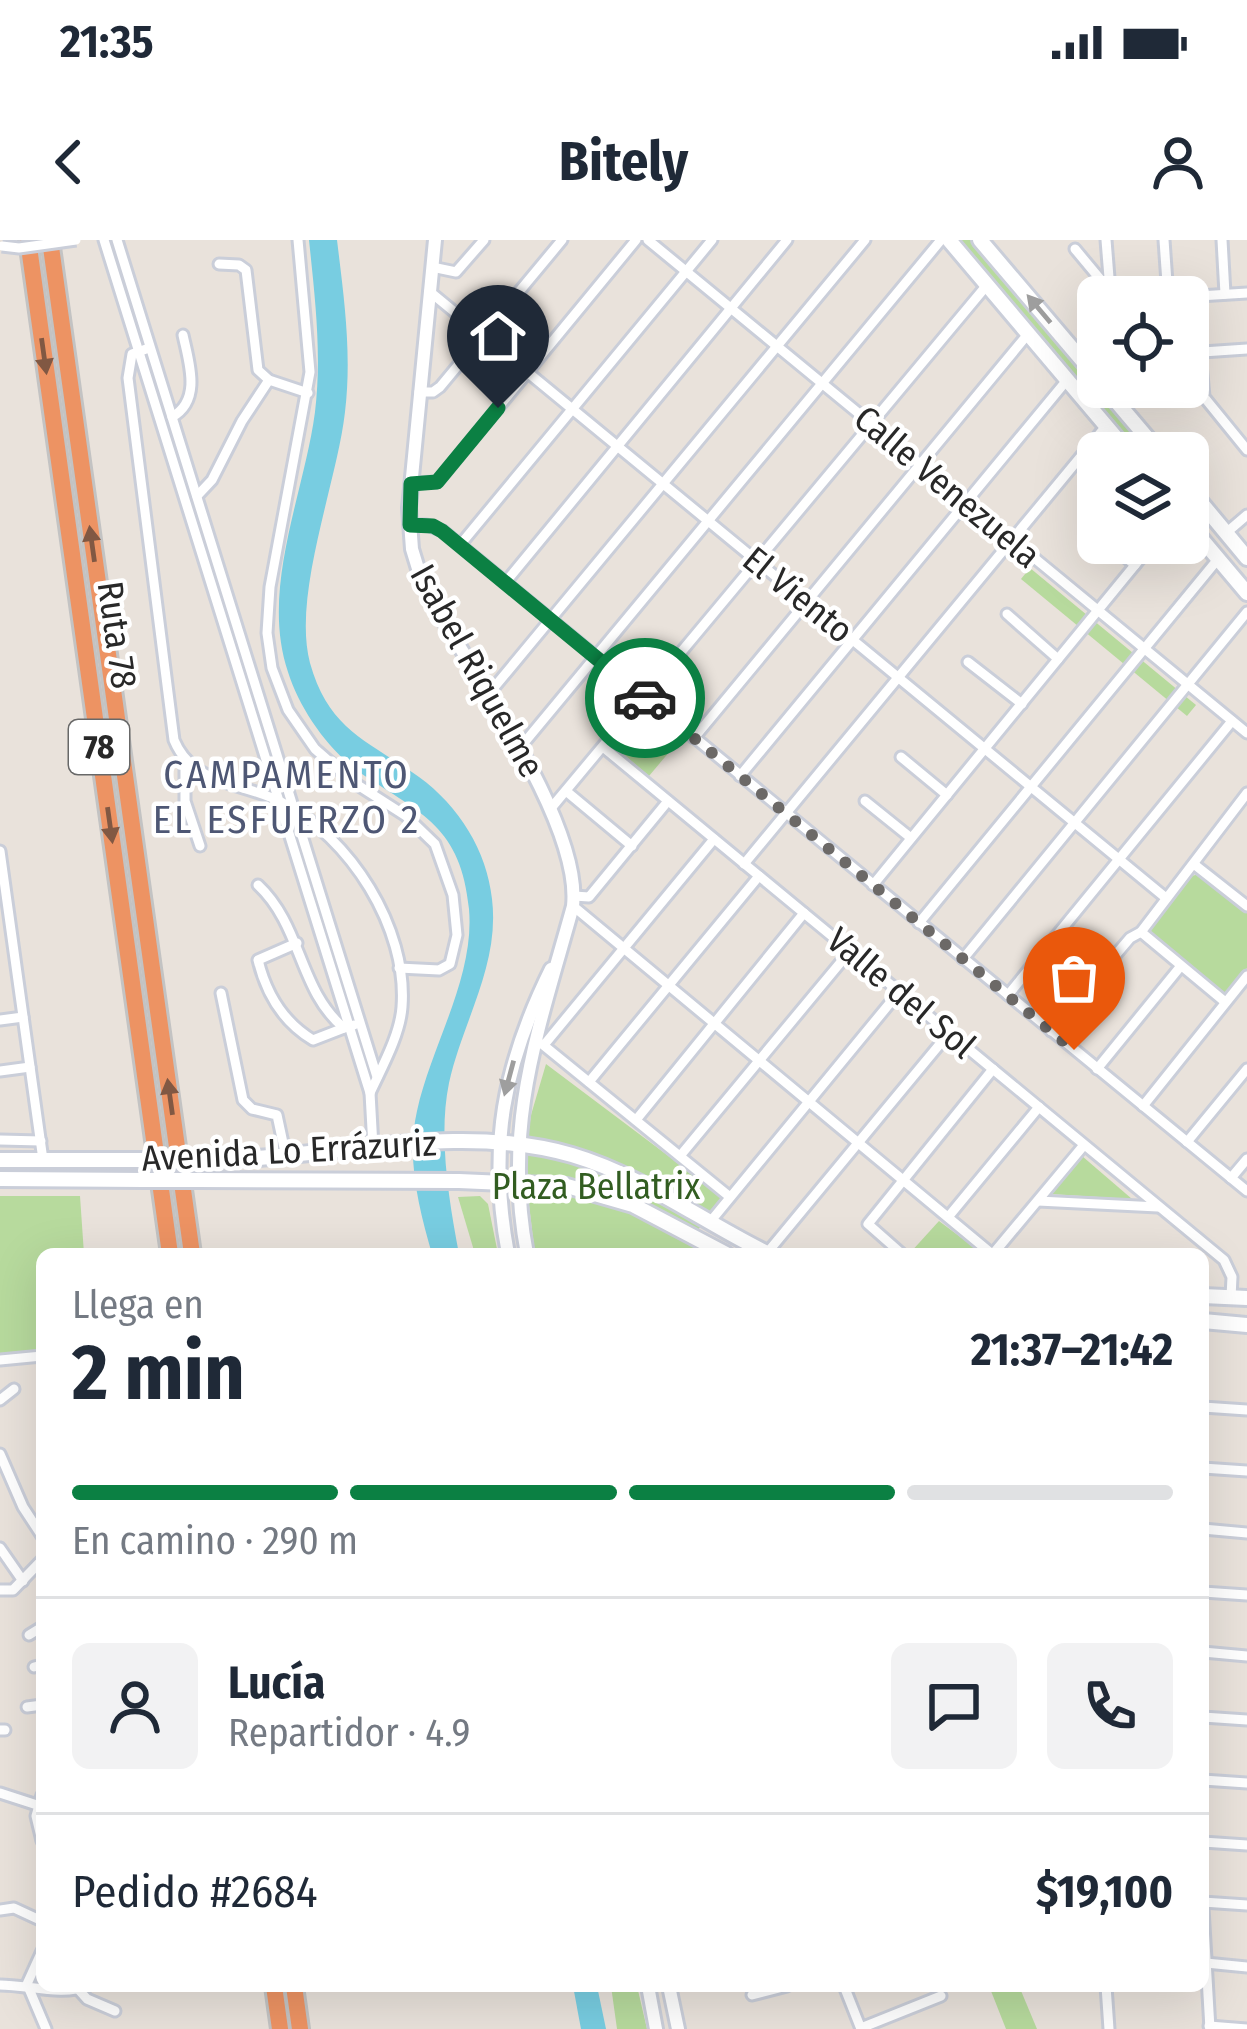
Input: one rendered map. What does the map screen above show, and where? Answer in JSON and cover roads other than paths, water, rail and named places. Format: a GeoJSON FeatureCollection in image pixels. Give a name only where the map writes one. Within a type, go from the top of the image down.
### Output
{"type":"FeatureCollection","features":[{"type":"Feature","properties":{"kind":"highway","name":"Ruta 78"},"geometry":{"type":"LineString","coordinates":[[28,240],[169,1248]]}},
{"type":"Feature","properties":{"kind":"highway","name":"Ruta 78"},"geometry":{"type":"LineString","coordinates":[[50,240],[191,1248]]}},
{"type":"Feature","properties":{"kind":"highway"},"geometry":{"type":"LineString","coordinates":[[275,1992],[280,2029]]}},
{"type":"Feature","properties":{"kind":"highway"},"geometry":{"type":"LineString","coordinates":[[295,1992],[300,2029]]}},
{"type":"Feature","properties":{"kind":"main road"},"geometry":{"type":"LineString","coordinates":[[945,240],[1111,432]]}},
{"type":"Feature","properties":{"kind":"main road"},"geometry":{"type":"LineString","coordinates":[[980,240],[1077,346]]}},
{"type":"Feature","properties":{"kind":"main road"},"geometry":{"type":"LineString","coordinates":[[1122,408],[1142,432]]}},
{"type":"Feature","properties":{"kind":"main road"},"geometry":{"type":"LineString","coordinates":[[1209,512],[1247,558]]}},
{"type":"Feature","properties":{"kind":"main road"},"geometry":{"type":"LineString","coordinates":[[1209,548],[1247,593]]}},
{"type":"Feature","properties":{"kind":"main road","name":"Avenida Lo Errázuriz"},"geometry":{"type":"LineString","coordinates":[[0,1160],[196,1160],[459,1143],[518,1144],[610,1169],[757,1248]]}},
{"type":"Feature","properties":{"kind":"main road","name":"Avenida Lo Errázuriz"},"geometry":{"type":"LineString","coordinates":[[0,1179],[398,1180],[567,1186],[620,1199],[714,1248]]}},
{"type":"Feature","properties":{"kind":"main road"},"geometry":{"type":"LineString","coordinates":[[1209,1296],[1239,1298]]}},
{"type":"Feature","properties":{"kind":"main road"},"geometry":{"type":"LineString","coordinates":[[1209,1322],[1247,1324]]}},
{"type":"Feature","properties":{"kind":"street"},"geometry":{"type":"LineString","coordinates":[[1,245],[19,248],[76,240]]}},
{"type":"Feature","properties":{"kind":"street"},"geometry":{"type":"LineString","coordinates":[[104,240],[210,557],[351,1026],[377,1078]]}},
{"type":"Feature","properties":{"kind":"street"},"geometry":{"type":"LineString","coordinates":[[118,240],[144,350],[172,417],[179,459],[197,496],[195,511]]}},
{"type":"Feature","properties":{"kind":"street"},"geometry":{"type":"LineString","coordinates":[[298,240],[310,355],[308,393],[272,574],[269,655],[288,710],[315,749],[341,774],[424,832],[446,870],[457,926],[452,959],[440,970],[399,968]]}},
{"type":"Feature","properties":{"kind":"street","name":"Isabel Riquelme"},"geometry":{"type":"LineString","coordinates":[[435,240],[411,484],[412,550],[423,585],[552,807],[571,868],[574,901],[540,1044],[524,1090],[516,1182],[526,1248]]}},
{"type":"Feature","properties":{"kind":"street"},"geometry":{"type":"LineString","coordinates":[[432,267],[456,272],[484,240]]}},
{"type":"Feature","properties":{"kind":"street"},"geometry":{"type":"LineString","coordinates":[[419,392],[438,389],[562,240]]}},
{"type":"Feature","properties":{"kind":"street"},"geometry":{"type":"LineString","coordinates":[[411,484],[437,482],[636,240]]}},
{"type":"Feature","properties":{"kind":"street","name":"Calle Venezuela"},"geometry":{"type":"LineString","coordinates":[[648,240],[1247,733]]}},
{"type":"Feature","properties":{"kind":"street"},"geometry":{"type":"LineString","coordinates":[[460,545],[712,240]]}},
{"type":"Feature","properties":{"kind":"street"},"geometry":{"type":"LineString","coordinates":[[505,583],[787,240]]}},
{"type":"Feature","properties":{"kind":"street"},"geometry":{"type":"LineString","coordinates":[[487,696],[865,240]]}},
{"type":"Feature","properties":{"kind":"street"},"geometry":{"type":"LineString","coordinates":[[519,749],[945,240]]}},
{"type":"Feature","properties":{"kind":"street"},"geometry":{"type":"LineString","coordinates":[[1106,240],[1110,276]]}},
{"type":"Feature","properties":{"kind":"street"},"geometry":{"type":"LineString","coordinates":[[1164,240],[1167,276]]}},
{"type":"Feature","properties":{"kind":"street"},"geometry":{"type":"LineString","coordinates":[[1222,240],[1226,294]]}},
{"type":"Feature","properties":{"kind":"street"},"geometry":{"type":"LineString","coordinates":[[1075,249],[1097,276]]}},
{"type":"Feature","properties":{"kind":"street"},"geometry":{"type":"LineString","coordinates":[[219,264],[239,265],[245,271],[258,370],[269,380],[308,393]]}},
{"type":"Feature","properties":{"kind":"street"},"geometry":{"type":"LineString","coordinates":[[552,807],[987,285]]}},
{"type":"Feature","properties":{"kind":"street","name":"El Viento"},"geometry":{"type":"LineString","coordinates":[[429,291],[1166,898]]}},
{"type":"Feature","properties":{"kind":"street"},"geometry":{"type":"LineString","coordinates":[[1209,295],[1247,293]]}},
{"type":"Feature","properties":{"kind":"street"},"geometry":{"type":"LineString","coordinates":[[694,738],[1028,334]]}},
{"type":"Feature","properties":{"kind":"street"},"geometry":{"type":"LineString","coordinates":[[172,417],[186,408],[191,393],[183,335]]}},
{"type":"Feature","properties":{"kind":"street"},"geometry":{"type":"LineString","coordinates":[[1209,351],[1247,349]]}},
{"type":"Feature","properties":{"kind":"street"},"geometry":{"type":"LineString","coordinates":[[144,350],[132,354],[128,366],[131,414],[172,733],[184,759],[185,801],[200,846]]}},
{"type":"Feature","properties":{"kind":"street"},"geometry":{"type":"LineString","coordinates":[[197,496],[212,481],[269,380]]}},
{"type":"Feature","properties":{"kind":"street"},"geometry":{"type":"LineString","coordinates":[[740,776],[1067,380]]}},
{"type":"Feature","properties":{"kind":"street"},"geometry":{"type":"LineString","coordinates":[[1209,403],[1247,450]]}},
{"type":"Feature","properties":{"kind":"street"},"geometry":{"type":"LineString","coordinates":[[744,863],[1106,426]]}},
{"type":"Feature","properties":{"kind":"street"},"geometry":{"type":"LineString","coordinates":[[1226,533],[1247,515]]}},
{"type":"Feature","properties":{"kind":"street"},"geometry":{"type":"LineString","coordinates":[[410,525],[433,526],[460,545],[1247,1191]]}},
{"type":"Feature","properties":{"kind":"street"},"geometry":{"type":"LineString","coordinates":[[919,922],[1218,559]]}},
{"type":"Feature","properties":{"kind":"street"},"geometry":{"type":"LineString","coordinates":[[873,885],[1135,565]]}},
{"type":"Feature","properties":{"kind":"street"},"geometry":{"type":"LineString","coordinates":[[963,959],[1247,612]]}},
{"type":"Feature","properties":{"kind":"street"},"geometry":{"type":"LineString","coordinates":[[1007,614],[1058,659]]}},
{"type":"Feature","properties":{"kind":"street"},"geometry":{"type":"LineString","coordinates":[[968,662],[1022,704]]}},
{"type":"Feature","properties":{"kind":"street"},"geometry":{"type":"LineString","coordinates":[[243,665],[295,811],[370,1093],[374,1148]]}},
{"type":"Feature","properties":{"kind":"street"},"geometry":{"type":"LineString","coordinates":[[1008,995],[1232,721]]}},
{"type":"Feature","properties":{"kind":"street","name":"Valle del Sol"},"geometry":{"type":"LineString","coordinates":[[603,747],[1224,1260],[1239,1298]]}},
{"type":"Feature","properties":{"kind":"street"},"geometry":{"type":"LineString","coordinates":[[901,757],[947,795]]}},
{"type":"Feature","properties":{"kind":"street"},"geometry":{"type":"LineString","coordinates":[[184,759],[218,782],[280,801],[328,837],[360,874],[384,917],[399,968],[401,1014],[370,1093]]}},
{"type":"Feature","properties":{"kind":"street"},"geometry":{"type":"LineString","coordinates":[[566,791],[632,846]]}},
{"type":"Feature","properties":{"kind":"street"},"geometry":{"type":"LineString","coordinates":[[1051,1031],[1133,935],[1141,932],[1247,793]]}},
{"type":"Feature","properties":{"kind":"street"},"geometry":{"type":"LineString","coordinates":[[574,901],[589,897],[668,801]]}},
{"type":"Feature","properties":{"kind":"street"},"geometry":{"type":"LineString","coordinates":[[865,801],[911,838]]}},
{"type":"Feature","properties":{"kind":"street"},"geometry":{"type":"LineString","coordinates":[[714,839],[540,1044],[730,1197]]}},
{"type":"Feature","properties":{"kind":"street"},"geometry":{"type":"LineString","coordinates":[[0,851],[4,917],[16,966],[43,1160]]}},
{"type":"Feature","properties":{"kind":"street"},"geometry":{"type":"LineString","coordinates":[[1195,866],[1247,906]]}},
{"type":"Feature","properties":{"kind":"street"},"geometry":{"type":"LineString","coordinates":[[589,1082],[759,876]]}},
{"type":"Feature","properties":{"kind":"street"},"geometry":{"type":"LineString","coordinates":[[258,885],[278,907],[297,943],[316,997],[351,1026]]}},
{"type":"Feature","properties":{"kind":"street"},"geometry":{"type":"LineString","coordinates":[[1237,898],[1247,886]]}},
{"type":"Feature","properties":{"kind":"street"},"geometry":{"type":"LineString","coordinates":[[574,901],[624,948],[985,1248]]}},
{"type":"Feature","properties":{"kind":"street"},"geometry":{"type":"LineString","coordinates":[[636,1120],[804,913]]}},
{"type":"Feature","properties":{"kind":"street"},"geometry":{"type":"LineString","coordinates":[[1141,932],[1224,1001]]}},
{"type":"Feature","properties":{"kind":"street"},"geometry":{"type":"LineString","coordinates":[[297,943],[258,960],[274,1001],[296,1028],[314,1040],[351,1026]]}},
{"type":"Feature","properties":{"kind":"street"},"geometry":{"type":"LineString","coordinates":[[680,1156],[850,951]]}},
{"type":"Feature","properties":{"kind":"street","name":"Isabel Riquelme"},"geometry":{"type":"LineString","coordinates":[[507,1248],[497,1182],[498,1142],[512,1065],[560,952]]}},
{"type":"Feature","properties":{"kind":"street"},"geometry":{"type":"LineString","coordinates":[[3,968],[16,966]]}},
{"type":"Feature","properties":{"kind":"street"},"geometry":{"type":"LineString","coordinates":[[1097,1069],[1180,967]]}},
{"type":"Feature","properties":{"kind":"street"},"geometry":{"type":"LineString","coordinates":[[1143,1106],[1247,976]]}},
{"type":"Feature","properties":{"kind":"street"},"geometry":{"type":"LineString","coordinates":[[710,1222],[899,992]]}},
{"type":"Feature","properties":{"kind":"street"},"geometry":{"type":"LineString","coordinates":[[221,993],[243,1100],[252,1109],[278,1115],[286,1157]]}},
{"type":"Feature","properties":{"kind":"street"},"geometry":{"type":"LineString","coordinates":[[0,1020],[23,1017]]}},
{"type":"Feature","properties":{"kind":"street"},"geometry":{"type":"LineString","coordinates":[[773,1248],[949,1033]]}},
{"type":"Feature","properties":{"kind":"street"},"geometry":{"type":"LineString","coordinates":[[0,1071],[30,1066]]}},
{"type":"Feature","properties":{"kind":"street"},"geometry":{"type":"LineString","coordinates":[[1187,1142],[1247,1069]]}},
{"type":"Feature","properties":{"kind":"street"},"geometry":{"type":"LineString","coordinates":[[895,1248],[868,1224],[993,1070]]}},
{"type":"Feature","properties":{"kind":"street"},"geometry":{"type":"LineString","coordinates":[[949,1216],[1039,1107]]}},
{"type":"Feature","properties":{"kind":"street"},"geometry":{"type":"LineString","coordinates":[[0,1140],[40,1141]]}},
{"type":"Feature","properties":{"kind":"street"},"geometry":{"type":"LineString","coordinates":[[997,1248],[1084,1144]]}},
{"type":"Feature","properties":{"kind":"street"},"geometry":{"type":"LineString","coordinates":[[1232,1178],[1247,1160]]}},
{"type":"Feature","properties":{"kind":"street"},"geometry":{"type":"LineString","coordinates":[[1038,1202],[1161,1208]]}},
{"type":"Feature","properties":{"kind":"street"},"geometry":{"type":"LineString","coordinates":[[0,1360],[36,1356]]}},
{"type":"Feature","properties":{"kind":"street"},"geometry":{"type":"LineString","coordinates":[[0,1400],[14,1389]]}},
{"type":"Feature","properties":{"kind":"street"},"geometry":{"type":"LineString","coordinates":[[1209,1407],[1247,1410]]}},
{"type":"Feature","properties":{"kind":"street"},"geometry":{"type":"LineString","coordinates":[[0,1454],[5,1481],[36,1526]]}},
{"type":"Feature","properties":{"kind":"street"},"geometry":{"type":"LineString","coordinates":[[1209,1468],[1247,1471]]}},
{"type":"Feature","properties":{"kind":"street"},"geometry":{"type":"LineString","coordinates":[[1209,1530],[1247,1533]]}},
{"type":"Feature","properties":{"kind":"street"},"geometry":{"type":"LineString","coordinates":[[0,1548],[23,1581]]}},
{"type":"Feature","properties":{"kind":"street"},"geometry":{"type":"LineString","coordinates":[[0,1590],[13,1590],[36,1567]]}},
{"type":"Feature","properties":{"kind":"street"},"geometry":{"type":"LineString","coordinates":[[1209,1592],[1247,1595]]}},
{"type":"Feature","properties":{"kind":"street"},"geometry":{"type":"LineString","coordinates":[[29,1635],[36,1631]]}},
{"type":"Feature","properties":{"kind":"street"},"geometry":{"type":"LineString","coordinates":[[1209,1653],[1247,1656]]}},
{"type":"Feature","properties":{"kind":"street"},"geometry":{"type":"LineString","coordinates":[[27,1707],[36,1706]]}},
{"type":"Feature","properties":{"kind":"street"},"geometry":{"type":"LineString","coordinates":[[1209,1717],[1247,1720]]}},
{"type":"Feature","properties":{"kind":"street"},"geometry":{"type":"LineString","coordinates":[[1209,1780],[1247,1783]]}},
{"type":"Feature","properties":{"kind":"street"},"geometry":{"type":"LineString","coordinates":[[0,1793],[36,1799]]}},
{"type":"Feature","properties":{"kind":"street"},"geometry":{"type":"LineString","coordinates":[[1209,1842],[1247,1845]]}},
{"type":"Feature","properties":{"kind":"street"},"geometry":{"type":"LineString","coordinates":[[1209,1905],[1247,1906]]}},
{"type":"Feature","properties":{"kind":"street"},"geometry":{"type":"LineString","coordinates":[[0,1910],[14,1908],[36,1919]]}},
{"type":"Feature","properties":{"kind":"street"},"geometry":{"type":"LineString","coordinates":[[1209,1963],[1247,1967]]}},
{"type":"Feature","properties":{"kind":"street"},"geometry":{"type":"LineString","coordinates":[[36,1964],[27,1984],[46,2029]]}},
{"type":"Feature","properties":{"kind":"street"},"geometry":{"type":"LineString","coordinates":[[0,1985],[36,1985]]}},
{"type":"Feature","properties":{"kind":"street"},"geometry":{"type":"LineString","coordinates":[[85,1992],[87,1999],[115,2011]]}},
{"type":"Feature","properties":{"kind":"street"},"geometry":{"type":"LineString","coordinates":[[649,1992],[656,2029]]}},
{"type":"Feature","properties":{"kind":"street"},"geometry":{"type":"LineString","coordinates":[[670,1992],[678,2029]]}},
{"type":"Feature","properties":{"kind":"street"},"geometry":{"type":"LineString","coordinates":[[752,1995],[764,1992]]}},
{"type":"Feature","properties":{"kind":"street"},"geometry":{"type":"LineString","coordinates":[[846,1992],[861,2028],[941,1996]]}},
{"type":"Feature","properties":{"kind":"street"},"geometry":{"type":"LineString","coordinates":[[1106,1992],[1108,2029]]}},
{"type":"Feature","properties":{"kind":"street"},"geometry":{"type":"LineString","coordinates":[[1207,1992],[1209,2027],[1247,2029]]}},
{"type":"Feature","properties":{"kind":"water"},"geometry":{"type":"Polygon","coordinates":[[[309,240],[337,240],[348,368],[345,412],[311,572],[306,636],[310,663],[328,704],[353,732],[447,802],[469,831],[489,881],[491,947],[446,1103],[446,1168],[458,1248],[431,1248],[413,1147],[417,1111],[465,960],[469,909],[465,881],[435,826],[350,765],[317,729],[293,686],[281,640],[281,575],[315,412],[317,326],[309,240]]]}},
{"type":"Feature","properties":{"kind":"water"},"geometry":{"type":"Polygon","coordinates":[[[574,1992],[598,1992],[606,2029],[581,2029],[574,1992]]]}},
{"type":"Feature","properties":{"kind":"district","name":"CAMPAMENTO EL ESFUERZO 2"},"geometry":{"type":"Point","coordinates":[287,798]}},
{"type":"Feature","properties":{"kind":"park label","name":"Plaza Bellatrix"},"geometry":{"type":"Point","coordinates":[596,1187]}}]}
